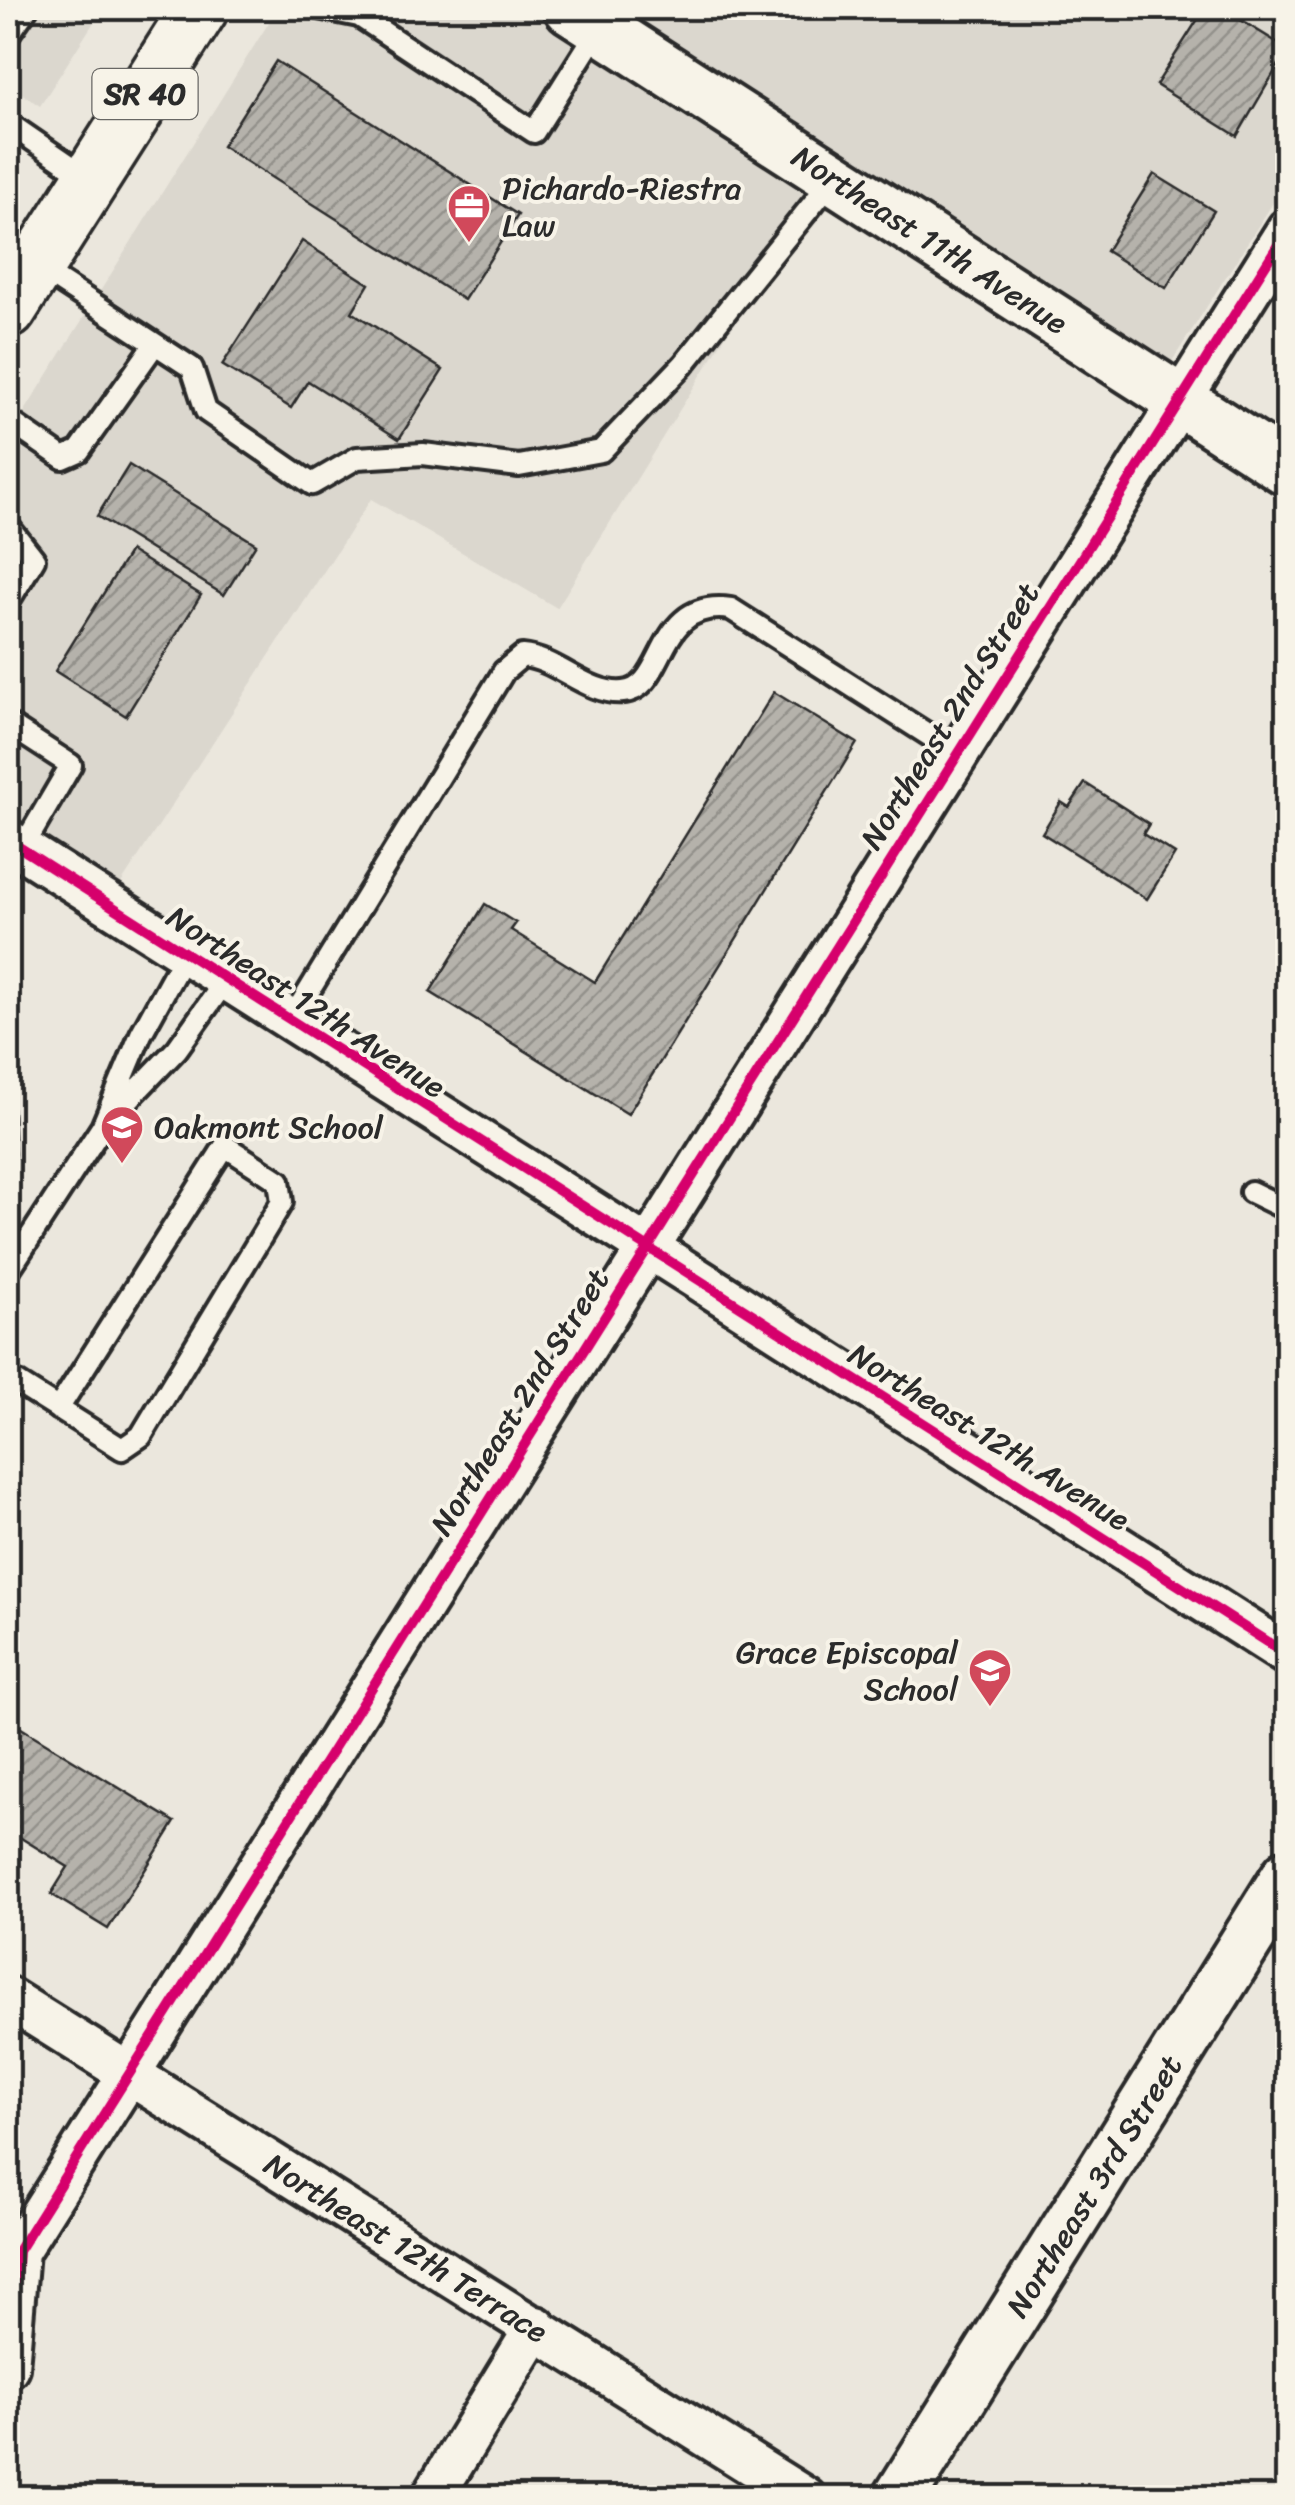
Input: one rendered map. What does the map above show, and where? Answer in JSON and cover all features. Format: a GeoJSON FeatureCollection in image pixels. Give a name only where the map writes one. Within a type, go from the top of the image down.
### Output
{"type":"FeatureCollection","features":[{"type":"Feature","properties":{"kind":"main road","name":"SR 40"},"geometry":{"type":"LineString","coordinates":[[22,288],[200,8]]}},
{"type":"Feature","properties":{"kind":"street","name":"Northeast 11th Avenue"},"geometry":{"type":"LineString","coordinates":[[585,18],[1288,470]]}},
{"type":"Feature","properties":{"kind":"street","name":"Northeast 2nd Street"},"geometry":{"type":"LineString","coordinates":[[8,2367],[18,2252],[127,2072],[1288,229]]}},
{"type":"Feature","properties":{"kind":"street","name":"Northeast 12th Avenue"},"geometry":{"type":"LineString","coordinates":[[14,844],[645,1250],[1288,1655]]}},
{"type":"Feature","properties":{"kind":"street","name":"Northeast 3rd Street"},"geometry":{"type":"LineString","coordinates":[[898,2498],[1288,1875]]}},
{"type":"Feature","properties":{"kind":"street","name":"Northeast 12th Terrace"},"geometry":{"type":"LineString","coordinates":[[8,1998],[805,2498]]}},
{"type":"Feature","properties":{"kind":"street"},"geometry":{"type":"LineString","coordinates":[[432,2498],[536,2328]]}},
{"type":"Feature","properties":{"kind":"lane"},"geometry":{"type":"LineString","coordinates":[[8,36],[26,8]]}},
{"type":"Feature","properties":{"kind":"lane"},"geometry":{"type":"LineString","coordinates":[[320,8],[359,16],[534,132],[585,18]]}},
{"type":"Feature","properties":{"kind":"lane"},"geometry":{"type":"LineString","coordinates":[[8,122],[90,180]]}},
{"type":"Feature","properties":{"kind":"lane"},"geometry":{"type":"LineString","coordinates":[[22,288],[154,344],[192,368],[206,411],[312,484],[357,458],[423,454],[519,466],[601,451],[683,364],[833,179]]}},
{"type":"Feature","properties":{"kind":"lane"},"geometry":{"type":"LineString","coordinates":[[8,420],[64,458],[79,451],[154,344]]}},
{"type":"Feature","properties":{"kind":"lane"},"geometry":{"type":"LineString","coordinates":[[8,526],[34,558],[8,602]]}},
{"type":"Feature","properties":{"kind":"lane"},"geometry":{"type":"LineString","coordinates":[[290,1022],[504,670],[522,656],[543,658],[600,688],[625,693],[639,686],[685,616],[709,606],[731,609],[956,753]]}},
{"type":"Feature","properties":{"kind":"lane"},"geometry":{"type":"LineString","coordinates":[[8,724],[70,765],[14,844]]}},
{"type":"Feature","properties":{"kind":"lane"},"geometry":{"type":"LineString","coordinates":[[8,1271],[102,1127],[141,1034],[184,954]]}},
{"type":"Feature","properties":{"kind":"lane"},"geometry":{"type":"LineString","coordinates":[[102,1127],[177,1049],[226,980]]}},
{"type":"Feature","properties":{"kind":"lane"},"geometry":{"type":"LineString","coordinates":[[8,1377],[58,1409],[122,1449],[141,1436],[282,1202],[280,1182],[224,1146],[58,1409]]}},
{"type":"Feature","properties":{"kind":"lane"},"geometry":{"type":"LineString","coordinates":[[1252,1192],[1288,1210]]}},
{"type":"Feature","properties":{"kind":"shaded area"},"geometry":{"type":"Polygon","coordinates":[[[8,8],[103,8],[40,106],[8,84],[8,8]]]}},
{"type":"Feature","properties":{"kind":"shaded area"},"geometry":{"type":"Polygon","coordinates":[[[278,8],[528,8],[814,193],[557,608],[371,499],[120,885],[8,813],[8,438],[278,8]]]}},
{"type":"Feature","properties":{"kind":"shaded area"},"geometry":{"type":"Polygon","coordinates":[[[611,8],[1287,8],[1287,181],[1167,369],[611,8]]]}},
{"type":"Feature","properties":{"kind":"building"},"geometry":{"type":"Polygon","coordinates":[[[1205,8],[1221,8],[1288,49],[1237,136],[1156,85],[1205,8]]]}},
{"type":"Feature","properties":{"kind":"building"},"geometry":{"type":"Polygon","coordinates":[[[276,61],[518,215],[464,300],[222,146],[276,61]]]}},
{"type":"Feature","properties":{"kind":"building"},"geometry":{"type":"Polygon","coordinates":[[[1154,174],[1214,211],[1166,288],[1106,251],[1154,174]]]}},
{"type":"Feature","properties":{"kind":"building"},"geometry":{"type":"Polygon","coordinates":[[[302,241],[369,284],[352,312],[443,370],[399,439],[308,381],[291,408],[222,365],[302,241]]]}},
{"type":"Feature","properties":{"kind":"building"},"geometry":{"type":"Polygon","coordinates":[[[129,465],[256,544],[224,595],[97,516],[129,465]]]}},
{"type":"Feature","properties":{"kind":"building"},"geometry":{"type":"Polygon","coordinates":[[[130,551],[201,595],[126,716],[55,671],[130,551]]]}},
{"type":"Feature","properties":{"kind":"building"},"geometry":{"type":"Polygon","coordinates":[[[774,692],[857,743],[628,1114],[430,992],[485,904],[516,923],[511,930],[595,982],[774,692]]]}},
{"type":"Feature","properties":{"kind":"building"},"geometry":{"type":"Polygon","coordinates":[[[1085,783],[1149,824],[1143,834],[1175,854],[1147,899],[1042,833],[1061,802],[1069,807],[1085,783]]]}},
{"type":"Feature","properties":{"kind":"building"},"geometry":{"type":"Polygon","coordinates":[[[8,1090],[13,1108],[16,1181],[8,1183],[8,1090]]]}},
{"type":"Feature","properties":{"kind":"building"},"geometry":{"type":"Polygon","coordinates":[[[8,1720],[175,1822],[108,1929],[51,1894],[68,1867],[8,1830],[8,1720]]]}},
{"type":"Feature","properties":{"kind":"cycle path"},"geometry":{"type":"LineString","coordinates":[[8,2367],[18,2251],[1288,229]]}},
{"type":"Feature","properties":{"kind":"cycle path"},"geometry":{"type":"LineString","coordinates":[[8,840],[1288,1655]]}},
{"type":"Feature","properties":{"kind":"place","name":"Pichardo-Riestra Law"},"geometry":{"type":"Point","coordinates":[469,244]}},
{"type":"Feature","properties":{"kind":"place","name":"Oakmont School"},"geometry":{"type":"Point","coordinates":[122,1165]}},
{"type":"Feature","properties":{"kind":"place","name":"Grace Episcopal School"},"geometry":{"type":"Point","coordinates":[990,1708]}}]}
